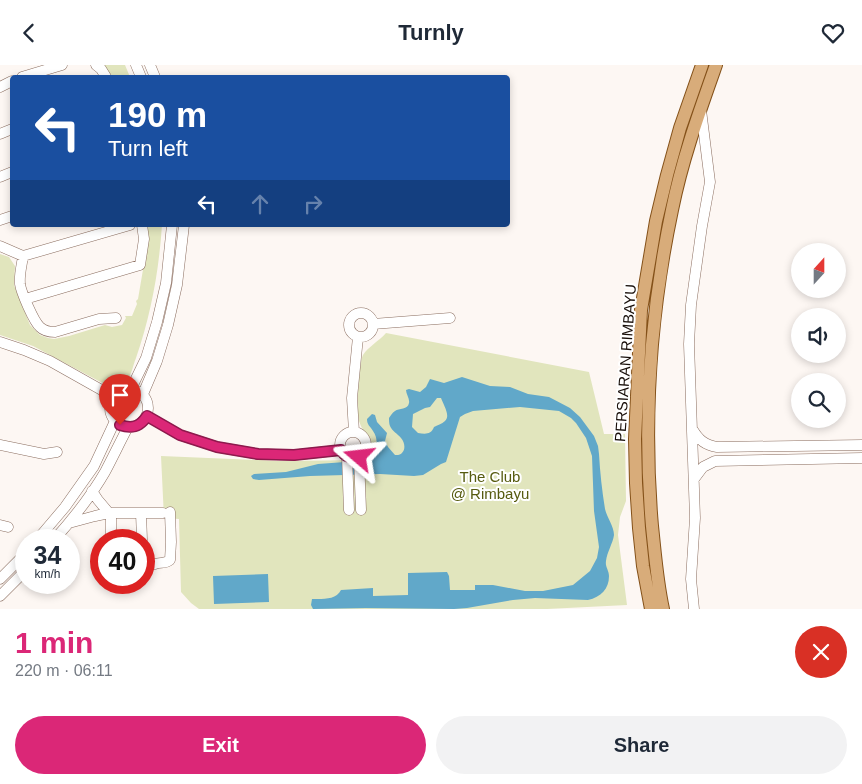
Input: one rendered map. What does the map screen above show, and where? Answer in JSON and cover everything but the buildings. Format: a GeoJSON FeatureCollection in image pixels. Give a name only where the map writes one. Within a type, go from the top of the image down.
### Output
{"type":"FeatureCollection","features":[{"type":"Feature","properties":{"kind":"main road","name":"PERSIARAN RIMBAYU"},"geometry":{"type":"LineString","coordinates":[[651,609],[643,566],[636,483],[635,439],[641,310],[661,200],[680,128],[702,65]]}},
{"type":"Feature","properties":{"kind":"main road","name":"PERSIARAN RIMBAYU"},"geometry":{"type":"LineString","coordinates":[[662,609],[654,551],[648,454],[651,353],[656,300],[672,209],[700,106],[716,65]]}},
{"type":"Feature","properties":{"kind":"street"},"geometry":{"type":"LineString","coordinates":[[29,75],[62,65]]}},
{"type":"Feature","properties":{"kind":"street"},"geometry":{"type":"LineString","coordinates":[[96,65],[105,75]]}},
{"type":"Feature","properties":{"kind":"street"},"geometry":{"type":"LineString","coordinates":[[694,609],[691,579],[695,518],[689,344],[691,305],[710,182],[700,106]]}},
{"type":"Feature","properties":{"kind":"street"},"geometry":{"type":"LineString","coordinates":[[0,246],[24,256],[123,227]]}},
{"type":"Feature","properties":{"kind":"street"},"geometry":{"type":"LineString","coordinates":[[25,299],[140,265],[144,239],[142,227]]}},
{"type":"Feature","properties":{"kind":"street"},"geometry":{"type":"LineString","coordinates":[[131,389],[146,357],[157,322],[166,283],[172,227]]}},
{"type":"Feature","properties":{"kind":"street"},"geometry":{"type":"LineString","coordinates":[[143,394],[157,361],[168,325],[177,285],[184,227]]}},
{"type":"Feature","properties":{"kind":"street"},"geometry":{"type":"LineString","coordinates":[[24,256],[20,283],[25,299],[38,325],[42,329],[55,332],[99,319],[116,318]]}},
{"type":"Feature","properties":{"kind":"street"},"geometry":{"type":"LineString","coordinates":[[359,313],[370,317],[373,324],[369,335],[362,337],[351,333],[349,329],[352,317],[359,313]]}},
{"type":"Feature","properties":{"kind":"street"},"geometry":{"type":"LineString","coordinates":[[373,324],[450,318]]}},
{"type":"Feature","properties":{"kind":"street"},"geometry":{"type":"LineString","coordinates":[[354,432],[352,398],[358,337]]}},
{"type":"Feature","properties":{"kind":"street"},"geometry":{"type":"LineString","coordinates":[[0,342],[50,361],[114,397]]}},
{"type":"Feature","properties":{"kind":"street"},"geometry":{"type":"LineString","coordinates":[[131,389],[143,394],[148,405],[147,416],[143,421],[138,425],[128,427],[120,425],[115,421],[110,409],[111,403],[118,393],[131,389]]}},
{"type":"Feature","properties":{"kind":"street"},"geometry":{"type":"LineString","coordinates":[[147,416],[180,435],[217,447],[258,454],[345,455],[359,458]]}},
{"type":"Feature","properties":{"kind":"street"},"geometry":{"type":"LineString","coordinates":[[46,529],[65,507],[94,466],[115,421]]}},
{"type":"Feature","properties":{"kind":"street"},"geometry":{"type":"LineString","coordinates":[[64,529],[104,473],[128,427]]}},
{"type":"Feature","properties":{"kind":"street"},"geometry":{"type":"LineString","coordinates":[[693,430],[701,441],[710,446],[717,447],[862,445]]}},
{"type":"Feature","properties":{"kind":"street"},"geometry":{"type":"LineString","coordinates":[[349,510],[345,455],[340,446],[343,438],[354,432],[362,435],[366,443],[365,451],[359,458],[361,510]]}},
{"type":"Feature","properties":{"kind":"street"},"geometry":{"type":"LineString","coordinates":[[0,445],[44,454],[57,452]]}},
{"type":"Feature","properties":{"kind":"street"},"geometry":{"type":"LineString","coordinates":[[694,479],[703,467],[715,461],[862,458]]}},
{"type":"Feature","properties":{"kind":"street"},"geometry":{"type":"LineString","coordinates":[[92,491],[98,501],[112,513],[114,529]]}},
{"type":"Feature","properties":{"kind":"street"},"geometry":{"type":"LineString","coordinates":[[111,529],[112,513]]}},
{"type":"Feature","properties":{"kind":"street"},"geometry":{"type":"LineString","coordinates":[[69,523],[95,515],[112,513],[166,513],[171,541],[170,559],[168,562],[155,563]]}},
{"type":"Feature","properties":{"kind":"street"},"geometry":{"type":"LineString","coordinates":[[141,513],[142,529]]}},
{"type":"Feature","properties":{"kind":"street"},"geometry":{"type":"LineString","coordinates":[[0,579],[15,564]]}},
{"type":"Feature","properties":{"kind":"street"},"geometry":{"type":"LineString","coordinates":[[0,596],[15,581]]}},
{"type":"Feature","properties":{"kind":"green space"},"geometry":{"type":"Polygon","coordinates":[[[104,65],[125,65],[129,75],[109,75],[104,65]]]}},
{"type":"Feature","properties":{"kind":"green space"},"geometry":{"type":"Polygon","coordinates":[[[147,227],[162,227],[154,292],[141,342],[129,378],[125,382],[110,387],[33,346],[0,335],[0,254],[9,257],[15,266],[14,285],[30,325],[40,335],[54,339],[105,325],[112,327],[122,325],[126,318],[125,316],[132,316],[137,304],[146,252],[147,227]]]}},
{"type":"Feature","properties":{"kind":"green space","name":"The Club @ Rimbayu"},"geometry":{"type":"Polygon","coordinates":[[[386,333],[589,372],[604,434],[625,434],[626,501],[620,517],[618,535],[627,605],[547,609],[199,609],[181,592],[179,519],[164,518],[161,456],[282,461],[366,460],[371,442],[358,416],[360,367],[365,352],[386,333]]]}},
{"type":"Feature","properties":{"kind":"water"},"geometry":{"type":"Polygon","coordinates":[[[462,377],[490,386],[510,387],[528,394],[549,397],[570,408],[580,417],[594,436],[598,446],[605,509],[614,532],[606,561],[609,581],[606,589],[600,595],[588,600],[535,598],[454,609],[313,609],[311,605],[312,599],[333,597],[341,590],[373,588],[373,596],[408,595],[408,573],[447,572],[450,590],[475,590],[475,585],[493,585],[525,591],[543,591],[573,585],[590,571],[597,558],[599,547],[594,511],[592,456],[586,438],[576,423],[559,411],[520,407],[473,411],[465,414],[460,417],[446,462],[423,475],[310,476],[259,480],[253,479],[251,476],[254,474],[286,472],[318,464],[372,460],[376,438],[367,419],[372,414],[375,415],[377,422],[387,433],[385,441],[388,447],[395,455],[401,454],[404,449],[403,441],[389,424],[389,418],[392,413],[408,405],[409,400],[406,390],[420,392],[426,387],[430,379],[444,383],[462,377]],[[437,398],[430,407],[413,414],[412,427],[418,433],[429,433],[434,427],[447,419],[447,413],[441,398],[437,398]]]}},
{"type":"Feature","properties":{"kind":"water"},"geometry":{"type":"Polygon","coordinates":[[[268,574],[269,602],[214,604],[213,576],[268,574]]]}},
{"type":"Feature","properties":{"kind":"route"},"geometry":{"type":"LineString","coordinates":[[120,425],[132,427],[138,425],[147,416],[180,435],[217,447],[258,454],[294,455],[341,450],[351,458],[359,457]]}}]}
